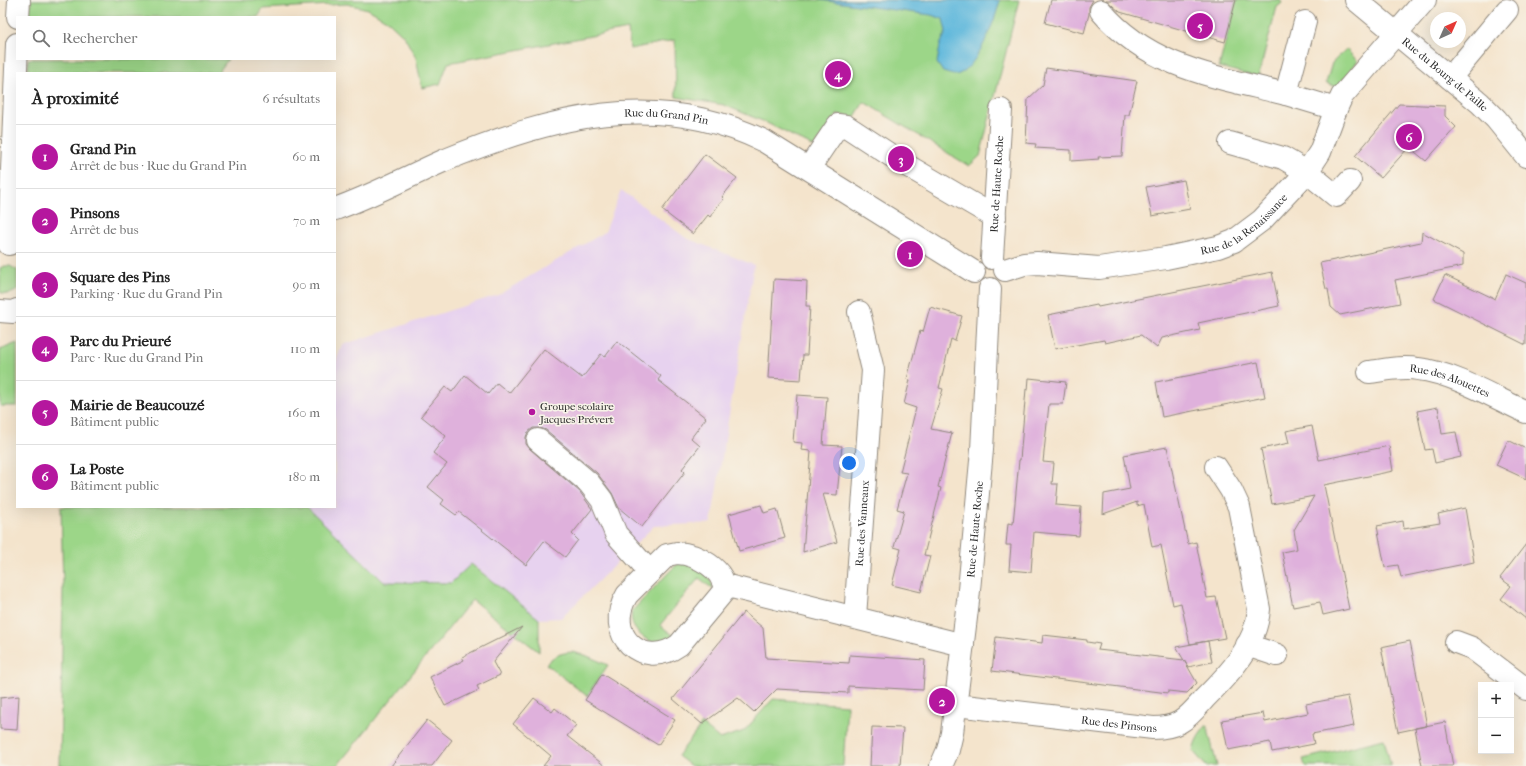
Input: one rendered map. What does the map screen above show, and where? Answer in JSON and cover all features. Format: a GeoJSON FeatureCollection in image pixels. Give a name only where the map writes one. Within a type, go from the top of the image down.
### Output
{"type":"FeatureCollection","features":[{"type":"Feature","properties":{"kind":"street"},"geometry":{"type":"LineString","coordinates":[[18,16],[19,0]]}},
{"type":"Feature","properties":{"kind":"street","name":"Rue du Bourg de Paille"},"geometry":{"type":"LineString","coordinates":[[1356,0],[1480,103],[1496,119],[1526,156]]}},
{"type":"Feature","properties":{"kind":"street","name":"Rue de la Renaissance"},"geometry":{"type":"LineString","coordinates":[[998,264],[1036,263],[1099,268],[1166,258],[1218,247],[1234,241],[1262,220],[1307,172],[1320,152],[1342,96],[1425,0]]}},
{"type":"Feature","properties":{"kind":"street"},"geometry":{"type":"LineString","coordinates":[[1450,78],[1507,10]]}},
{"type":"Feature","properties":{"kind":"street"},"geometry":{"type":"LineString","coordinates":[[1101,11],[1111,23],[1134,42],[1170,62],[1215,77],[1286,94],[1336,110]]}},
{"type":"Feature","properties":{"kind":"street"},"geometry":{"type":"LineString","coordinates":[[1286,94],[1305,22]]}},
{"type":"Feature","properties":{"kind":"street"},"geometry":{"type":"LineString","coordinates":[[9,245],[16,60]]}},
{"type":"Feature","properties":{"kind":"street","name":"Rue de Haute Roche"},"geometry":{"type":"LineString","coordinates":[[941,766],[950,743],[956,705],[971,569],[982,450],[990,289],[1001,284],[1004,277],[998,264],[995,217],[1001,110]]}},
{"type":"Feature","properties":{"kind":"street","name":"Rue du Grand Pin"},"geometry":{"type":"LineString","coordinates":[[336,209],[370,196],[442,162],[503,137],[564,121],[609,113],[667,113],[704,119],[750,134],[809,168],[974,272]]}},
{"type":"Feature","properties":{"kind":"street"},"geometry":{"type":"LineString","coordinates":[[809,168],[838,125],[846,126],[901,162],[995,217]]}},
{"type":"Feature","properties":{"kind":"street"},"geometry":{"type":"LineString","coordinates":[[1230,143],[1283,158],[1307,172],[1337,195]]}},
{"type":"Feature","properties":{"kind":"street"},"geometry":{"type":"LineString","coordinates":[[990,289],[984,288],[978,284],[975,279],[974,272],[976,265],[981,260],[998,264]]}},
{"type":"Feature","properties":{"kind":"street"},"geometry":{"type":"LineString","coordinates":[[0,311],[13,312],[16,310]]}},
{"type":"Feature","properties":{"kind":"street","name":"Rue des Vanneaux"},"geometry":{"type":"LineString","coordinates":[[855,617],[873,370],[859,312]]}},
{"type":"Feature","properties":{"kind":"street","name":"Rue des Alouettes"},"geometry":{"type":"LineString","coordinates":[[1369,372],[1400,368],[1417,368],[1433,372],[1448,376],[1526,412]]}},
{"type":"Feature","properties":{"kind":"street"},"geometry":{"type":"LineString","coordinates":[[538,440],[589,483],[602,500],[616,534],[650,572]]}},
{"type":"Feature","properties":{"kind":"street","name":"Rue des Pinsons"},"geometry":{"type":"LineString","coordinates":[[956,705],[1153,728],[1162,728],[1181,722],[1226,676],[1238,661],[1248,645],[1259,609],[1238,507],[1231,490],[1216,468]]}},
{"type":"Feature","properties":{"kind":"street"},"geometry":{"type":"LineString","coordinates":[[677,553],[698,557],[707,563],[720,576],[724,585],[724,591],[719,599],[679,645],[672,650],[663,654],[644,653],[632,646],[625,639],[619,622],[622,603],[627,595],[666,555],[677,553]]}},
{"type":"Feature","properties":{"kind":"street"},"geometry":{"type":"LineString","coordinates":[[724,585],[963,645]]}},
{"type":"Feature","properties":{"kind":"street"},"geometry":{"type":"LineString","coordinates":[[1456,642],[1472,648],[1526,689]]}},
{"type":"Feature","properties":{"kind":"street"},"geometry":{"type":"LineString","coordinates":[[1248,645],[1278,656]]}},
{"type":"Feature","properties":{"kind":"shaded area","name":"Groupe scolaire Jacques Prévert"},"geometry":{"type":"Polygon","coordinates":[[[621,190],[686,238],[754,265],[711,523],[654,526],[561,618],[539,619],[472,564],[451,583],[384,582],[308,508],[336,508],[336,362],[342,345],[498,295],[605,232],[621,190]]]}},
{"type":"Feature","properties":{"kind":"green space"},"geometry":{"type":"Polygon","coordinates":[[[31,0],[1019,0],[980,156],[969,166],[864,102],[854,118],[838,114],[814,147],[765,122],[724,105],[676,97],[675,40],[630,49],[628,29],[448,63],[440,84],[422,88],[416,58],[404,36],[388,21],[368,9],[347,4],[263,9],[259,16],[30,16],[31,0]]]}},
{"type":"Feature","properties":{"kind":"green space"},"geometry":{"type":"Polygon","coordinates":[[[1236,0],[1280,0],[1282,3],[1277,7],[1258,77],[1219,67],[1236,0]]]}},
{"type":"Feature","properties":{"kind":"green space"},"geometry":{"type":"Polygon","coordinates":[[[1346,49],[1358,61],[1337,87],[1326,83],[1332,63],[1346,49]]]}},
{"type":"Feature","properties":{"kind":"green space"},"geometry":{"type":"Polygon","coordinates":[[[28,60],[227,60],[219,72],[28,72],[28,60]]]}},
{"type":"Feature","properties":{"kind":"green space"},"geometry":{"type":"Polygon","coordinates":[[[10,266],[16,269],[16,290],[7,294],[0,292],[0,268],[10,266]]]}},
{"type":"Feature","properties":{"kind":"green space"},"geometry":{"type":"Polygon","coordinates":[[[16,343],[16,406],[0,406],[0,350],[16,343]]]}},
{"type":"Feature","properties":{"kind":"green space"},"geometry":{"type":"Polygon","coordinates":[[[61,508],[308,508],[384,582],[451,583],[471,564],[539,619],[539,652],[472,600],[337,766],[60,766],[63,588],[61,508]]]}},
{"type":"Feature","properties":{"kind":"green space"},"geometry":{"type":"Polygon","coordinates":[[[688,561],[710,578],[714,590],[699,578],[660,625],[675,637],[656,644],[641,635],[634,627],[632,622],[632,611],[671,570],[680,562],[688,561]]]}},
{"type":"Feature","properties":{"kind":"green space"},"geometry":{"type":"Polygon","coordinates":[[[572,652],[585,655],[608,665],[587,696],[546,664],[558,655],[572,652]]]}},
{"type":"Feature","properties":{"kind":"green space"},"geometry":{"type":"Polygon","coordinates":[[[773,699],[847,705],[843,766],[691,766],[678,756],[702,724],[720,739],[744,731],[773,699]]]}},
{"type":"Feature","properties":{"kind":"green space"},"geometry":{"type":"Polygon","coordinates":[[[1207,725],[1217,766],[1206,766],[1193,751],[1198,737],[1207,725]]]}},
{"type":"Feature","properties":{"kind":"green space"},"geometry":{"type":"Polygon","coordinates":[[[1384,739],[1391,766],[1305,766],[1303,759],[1384,739]]]}},
{"type":"Feature","properties":{"kind":"water"},"geometry":{"type":"Polygon","coordinates":[[[820,0],[1000,0],[984,44],[970,65],[963,72],[955,75],[943,72],[937,63],[940,45],[946,32],[943,19],[931,15],[820,0]]]}},
{"type":"Feature","properties":{"kind":"building"},"geometry":{"type":"Polygon","coordinates":[[[1051,0],[1093,0],[1089,7],[1089,14],[1084,33],[1045,23],[1051,0]]]}},
{"type":"Feature","properties":{"kind":"building"},"geometry":{"type":"Polygon","coordinates":[[[1106,0],[1236,0],[1225,42],[1120,12],[1106,0]]]}},
{"type":"Feature","properties":{"kind":"building"},"geometry":{"type":"Polygon","coordinates":[[[1046,68],[1137,81],[1129,115],[1125,115],[1122,156],[1098,157],[1099,159],[1071,161],[1071,150],[1035,148],[1036,144],[1026,143],[1028,99],[1043,85],[1046,68]]]}},
{"type":"Feature","properties":{"kind":"building"},"geometry":{"type":"Polygon","coordinates":[[[1399,104],[1445,106],[1445,116],[1456,127],[1426,161],[1409,147],[1381,178],[1355,156],[1399,104]]]}},
{"type":"Feature","properties":{"kind":"building"},"geometry":{"type":"Polygon","coordinates":[[[705,154],[737,178],[722,197],[724,199],[710,217],[708,215],[693,234],[662,210],[705,154]]]}},
{"type":"Feature","properties":{"kind":"building"},"geometry":{"type":"Polygon","coordinates":[[[1184,180],[1190,209],[1152,216],[1146,187],[1184,180]]]}},
{"type":"Feature","properties":{"kind":"building"},"geometry":{"type":"Polygon","coordinates":[[[1422,232],[1463,254],[1463,266],[1395,280],[1400,303],[1340,315],[1331,307],[1328,289],[1326,289],[1320,263],[1421,242],[1422,232]]]}},
{"type":"Feature","properties":{"kind":"building"},"geometry":{"type":"Polygon","coordinates":[[[1272,272],[1279,306],[1198,323],[1200,330],[1162,338],[1157,348],[1141,335],[1105,343],[1104,340],[1055,349],[1048,315],[1097,305],[1098,307],[1272,272]]]}},
{"type":"Feature","properties":{"kind":"building"},"geometry":{"type":"Polygon","coordinates":[[[1506,274],[1526,283],[1526,345],[1434,299],[1445,275],[1495,299],[1506,274]]]}},
{"type":"Feature","properties":{"kind":"building"},"geometry":{"type":"Polygon","coordinates":[[[774,279],[807,281],[806,306],[810,306],[807,355],[803,355],[801,380],[768,378],[774,279]]]}},
{"type":"Feature","properties":{"kind":"building"},"geometry":{"type":"Polygon","coordinates":[[[930,307],[962,316],[955,341],[951,339],[939,388],[943,389],[931,429],[952,433],[938,487],[941,488],[924,555],[930,556],[921,592],[892,585],[901,549],[894,547],[904,511],[897,509],[907,473],[900,472],[916,408],[904,404],[910,380],[907,379],[920,331],[923,332],[930,307]]]}},
{"type":"Feature","properties":{"kind":"building"},"geometry":{"type":"Polygon","coordinates":[[[617,341],[661,376],[658,380],[706,418],[691,438],[700,446],[682,469],[685,472],[642,527],[619,508],[612,493],[597,473],[546,430],[533,428],[528,432],[526,444],[580,492],[592,509],[572,534],[578,540],[565,557],[544,541],[526,565],[459,512],[456,515],[441,504],[444,500],[428,487],[447,464],[433,453],[446,436],[421,416],[445,387],[452,392],[465,375],[488,394],[497,383],[509,393],[544,349],[582,378],[601,354],[605,357],[617,341]]]}},
{"type":"Feature","properties":{"kind":"building"},"geometry":{"type":"Polygon","coordinates":[[[1258,362],[1265,397],[1162,417],[1156,382],[1258,362]]]}},
{"type":"Feature","properties":{"kind":"building"},"geometry":{"type":"Polygon","coordinates":[[[1029,378],[1066,382],[1063,404],[1049,404],[1043,462],[1054,463],[1052,484],[1058,484],[1056,505],[1081,507],[1079,536],[1034,532],[1031,572],[1009,570],[1011,545],[1006,545],[1008,523],[1013,524],[1026,389],[1028,390],[1029,378]]]}},
{"type":"Feature","properties":{"kind":"building"},"geometry":{"type":"Polygon","coordinates":[[[797,395],[827,397],[823,445],[842,446],[837,495],[823,494],[837,542],[803,552],[811,451],[801,450],[802,443],[793,442],[797,395]]]}},
{"type":"Feature","properties":{"kind":"building"},"geometry":{"type":"Polygon","coordinates":[[[1438,407],[1442,434],[1456,432],[1461,457],[1435,463],[1432,449],[1425,450],[1417,411],[1438,407]]]}},
{"type":"Feature","properties":{"kind":"building"},"geometry":{"type":"Polygon","coordinates":[[[1312,426],[1319,460],[1389,446],[1393,471],[1324,485],[1349,609],[1323,615],[1320,602],[1293,607],[1282,552],[1297,549],[1294,530],[1314,496],[1272,504],[1261,449],[1289,443],[1286,431],[1312,426]]]}},
{"type":"Feature","properties":{"kind":"building"},"geometry":{"type":"Polygon","coordinates":[[[1508,440],[1526,449],[1526,479],[1496,465],[1508,440]]]}},
{"type":"Feature","properties":{"kind":"building"},"geometry":{"type":"Polygon","coordinates":[[[1167,447],[1188,544],[1196,542],[1207,598],[1216,597],[1225,638],[1190,644],[1181,603],[1173,605],[1161,545],[1152,547],[1144,504],[1137,506],[1137,502],[1103,514],[1104,494],[1130,489],[1124,455],[1167,447]]]}},
{"type":"Feature","properties":{"kind":"building"},"geometry":{"type":"Polygon","coordinates":[[[761,505],[764,513],[777,509],[785,538],[739,551],[729,514],[761,505]]]}},
{"type":"Feature","properties":{"kind":"building"},"geometry":{"type":"Polygon","coordinates":[[[1465,508],[1474,562],[1401,577],[1398,565],[1385,567],[1377,526],[1403,521],[1404,529],[1440,523],[1438,514],[1465,508]]]}},
{"type":"Feature","properties":{"kind":"building"},"geometry":{"type":"Polygon","coordinates":[[[1526,544],[1526,619],[1501,599],[1511,586],[1500,578],[1526,544]]]}},
{"type":"Feature","properties":{"kind":"building"},"geometry":{"type":"Polygon","coordinates":[[[744,612],[763,628],[766,658],[849,663],[850,655],[925,660],[923,690],[848,686],[848,693],[777,689],[754,712],[738,698],[702,724],[673,699],[744,612]]]}},
{"type":"Feature","properties":{"kind":"building"},"geometry":{"type":"Polygon","coordinates":[[[522,627],[493,662],[500,675],[477,686],[479,690],[445,706],[430,677],[464,660],[462,657],[522,627]]]}},
{"type":"Feature","properties":{"kind":"building"},"geometry":{"type":"Polygon","coordinates":[[[1043,635],[1087,640],[1087,642],[1100,644],[1098,650],[1184,660],[1197,683],[1187,693],[1168,691],[1168,693],[992,671],[996,637],[1042,643],[1043,635]]]}},
{"type":"Feature","properties":{"kind":"building"},"geometry":{"type":"Polygon","coordinates":[[[1208,641],[1212,662],[1188,667],[1176,647],[1208,641]]]}},
{"type":"Feature","properties":{"kind":"building"},"geometry":{"type":"Polygon","coordinates":[[[1410,641],[1427,726],[1398,732],[1381,647],[1410,641]]]}},
{"type":"Feature","properties":{"kind":"building"},"geometry":{"type":"Polygon","coordinates":[[[602,674],[675,720],[658,745],[585,700],[602,674]]]}},
{"type":"Feature","properties":{"kind":"building"},"geometry":{"type":"Polygon","coordinates":[[[19,696],[17,730],[0,729],[0,698],[19,696]]]}},
{"type":"Feature","properties":{"kind":"building"},"geometry":{"type":"Polygon","coordinates":[[[1348,696],[1354,726],[1312,734],[1314,744],[1272,752],[1270,742],[1228,750],[1222,720],[1263,713],[1265,722],[1308,713],[1306,704],[1348,696]]]}},
{"type":"Feature","properties":{"kind":"building"},"geometry":{"type":"Polygon","coordinates":[[[534,698],[552,712],[555,708],[576,725],[567,736],[605,766],[543,766],[551,756],[513,724],[534,698]]]}},
{"type":"Feature","properties":{"kind":"building"},"geometry":{"type":"Polygon","coordinates":[[[427,720],[452,740],[432,766],[391,766],[427,720]]]}},
{"type":"Feature","properties":{"kind":"building"},"geometry":{"type":"Polygon","coordinates":[[[1445,722],[1453,766],[1422,766],[1415,728],[1445,722]]]}},
{"type":"Feature","properties":{"kind":"building"},"geometry":{"type":"Polygon","coordinates":[[[872,727],[903,728],[900,766],[870,766],[872,727]]]}},
{"type":"Feature","properties":{"kind":"place","name":"Mairie de Beaucouzé"},"geometry":{"type":"Point","coordinates":[1200,26]}},
{"type":"Feature","properties":{"kind":"place","name":"Parc du Prieuré"},"geometry":{"type":"Point","coordinates":[838,74]}},
{"type":"Feature","properties":{"kind":"place","name":"La Poste"},"geometry":{"type":"Point","coordinates":[1409,137]}},
{"type":"Feature","properties":{"kind":"place","name":"Square des Pins"},"geometry":{"type":"Point","coordinates":[901,159]}},
{"type":"Feature","properties":{"kind":"place","name":"Grand Pin"},"geometry":{"type":"Point","coordinates":[910,254]}},
{"type":"Feature","properties":{"kind":"place","name":"Groupe scolaire Jacques Prévert"},"geometry":{"type":"Point","coordinates":[532,412]}},
{"type":"Feature","properties":{"kind":"place","name":"Pinsons"},"geometry":{"type":"Point","coordinates":[942,701]}}]}
